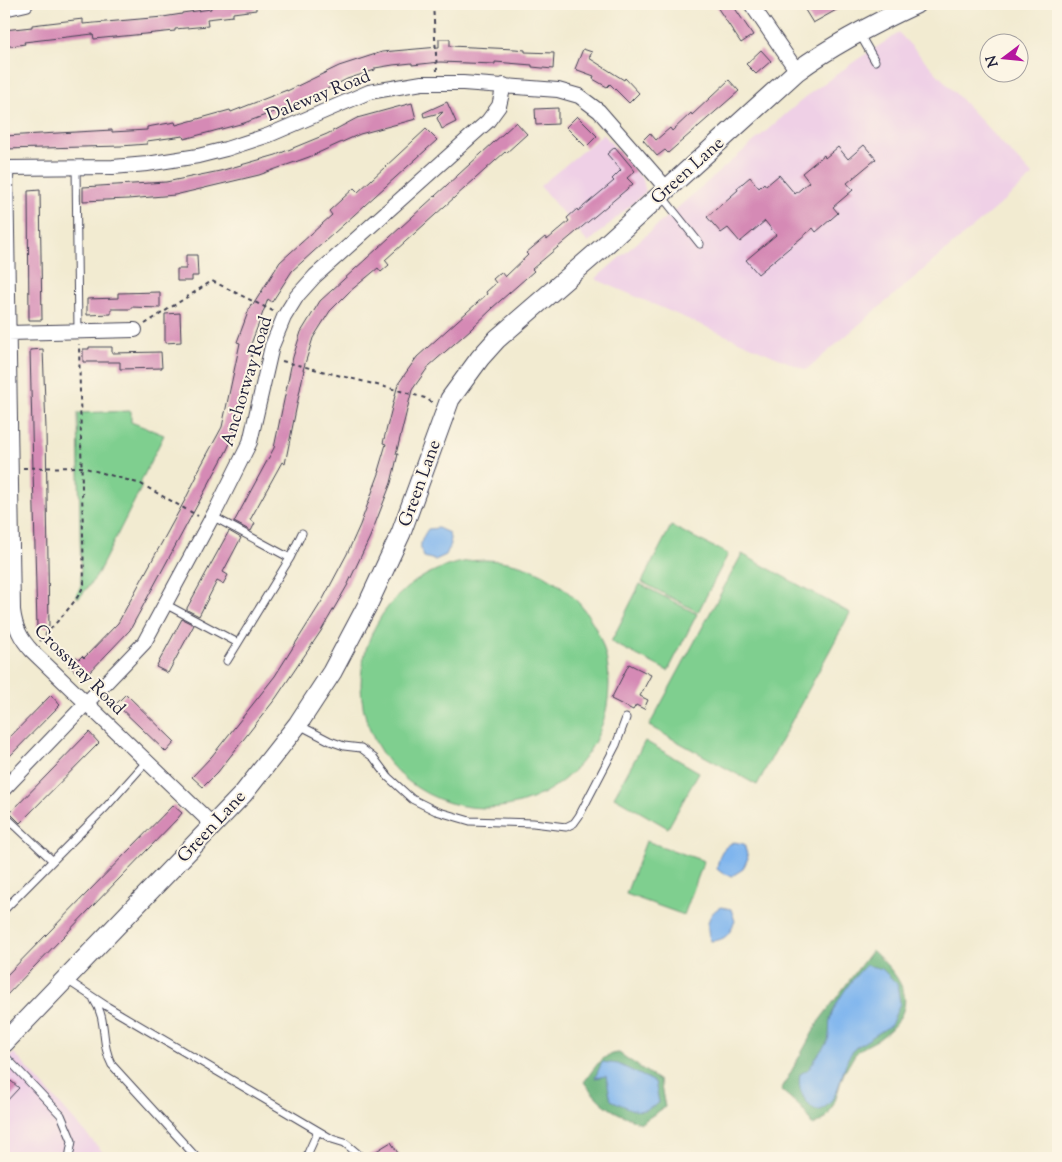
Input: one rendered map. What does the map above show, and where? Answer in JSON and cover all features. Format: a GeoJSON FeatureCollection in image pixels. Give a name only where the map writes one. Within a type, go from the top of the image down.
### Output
{"type":"FeatureCollection","features":[{"type":"Feature","properties":{"kind":"street"},"geometry":{"type":"LineString","coordinates":[[4,9],[26,4]]}},
{"type":"Feature","properties":{"kind":"street"},"geometry":{"type":"LineString","coordinates":[[751,4],[797,71]]}},
{"type":"Feature","properties":{"kind":"street","name":"Green Lane"},"geometry":{"type":"LineString","coordinates":[[4,1043],[243,794],[298,724],[332,672],[368,604],[397,542],[450,399],[464,377],[497,339],[664,192],[797,71],[859,32],[916,4]]}},
{"type":"Feature","properties":{"kind":"street","name":"Daleway Road"},"geometry":{"type":"LineString","coordinates":[[5,168],[76,168],[147,164],[198,156],[226,149],[269,134],[369,92],[399,86],[437,82],[504,85],[566,91],[586,100],[599,111],[664,192]]}},
{"type":"Feature","properties":{"kind":"street","name":"Anchorway Road"},"geometry":{"type":"LineString","coordinates":[[4,789],[144,643],[250,442],[276,336],[284,317],[297,296],[315,276],[488,121],[498,106],[504,85]]}},
{"type":"Feature","properties":{"kind":"street","name":"Crossway Road"},"geometry":{"type":"LineString","coordinates":[[5,168],[13,610],[17,628],[22,639],[30,649],[213,825]]}},
{"type":"Feature","properties":{"kind":"street"},"geometry":{"type":"LineString","coordinates":[[8,333],[135,330]]}},
{"type":"Feature","properties":{"kind":"lane"},"geometry":{"type":"LineString","coordinates":[[859,32],[875,61]]}},
{"type":"Feature","properties":{"kind":"lane"},"geometry":{"type":"LineString","coordinates":[[76,168],[78,332]]}},
{"type":"Feature","properties":{"kind":"lane"},"geometry":{"type":"LineString","coordinates":[[664,192],[700,244]]}},
{"type":"Feature","properties":{"kind":"lane"},"geometry":{"type":"LineString","coordinates":[[210,519],[290,558]]}},
{"type":"Feature","properties":{"kind":"lane"},"geometry":{"type":"LineString","coordinates":[[227,661],[290,558],[302,534]]}},
{"type":"Feature","properties":{"kind":"lane"},"geometry":{"type":"LineString","coordinates":[[165,604],[238,643]]}},
{"type":"Feature","properties":{"kind":"lane"},"geometry":{"type":"LineString","coordinates":[[298,724],[330,741],[344,746],[361,748],[374,758],[388,776],[412,799],[436,811],[470,821],[533,823],[566,827],[574,823],[579,816],[616,745],[626,718]]}},
{"type":"Feature","properties":{"kind":"lane"},"geometry":{"type":"LineString","coordinates":[[4,910],[106,807],[147,761]]}},
{"type":"Feature","properties":{"kind":"lane"},"geometry":{"type":"LineString","coordinates":[[4,815],[52,860]]}},
{"type":"Feature","properties":{"kind":"lane"},"geometry":{"type":"LineString","coordinates":[[66,979],[91,997],[332,1140],[346,1143],[358,1154]]}},
{"type":"Feature","properties":{"kind":"lane"},"geometry":{"type":"LineString","coordinates":[[91,997],[100,1009],[104,1043],[112,1065],[197,1158]]}},
{"type":"Feature","properties":{"kind":"lane"},"geometry":{"type":"LineString","coordinates":[[4,1055],[61,1115],[72,1140],[69,1158]]}},
{"type":"Feature","properties":{"kind":"lane"},"geometry":{"type":"LineString","coordinates":[[308,1158],[308,1153],[318,1131]]}},
{"type":"Feature","properties":{"kind":"path"},"geometry":{"type":"LineString","coordinates":[[433,4],[437,82]]}},
{"type":"Feature","properties":{"kind":"path"},"geometry":{"type":"LineString","coordinates":[[135,330],[212,281],[284,317]]}},
{"type":"Feature","properties":{"kind":"path"},"geometry":{"type":"LineString","coordinates":[[43,637],[77,598],[84,584],[78,332]]}},
{"type":"Feature","properties":{"kind":"path"},"geometry":{"type":"LineString","coordinates":[[270,358],[425,398],[445,410]]}},
{"type":"Feature","properties":{"kind":"path"},"geometry":{"type":"LineString","coordinates":[[11,469],[82,467],[141,484],[210,519]]}},
{"type":"Feature","properties":{"kind":"shaded area"},"geometry":{"type":"Polygon","coordinates":[[[899,33],[1033,176],[806,370],[595,279],[809,94],[899,33]]]}},
{"type":"Feature","properties":{"kind":"shaded area"},"geometry":{"type":"Polygon","coordinates":[[[603,134],[643,180],[646,192],[588,243],[540,186],[603,134]]]}},
{"type":"Feature","properties":{"kind":"shaded area"},"geometry":{"type":"Polygon","coordinates":[[[14,1053],[108,1158],[4,1158],[4,1064],[14,1053]]]}},
{"type":"Feature","properties":{"kind":"green space"},"geometry":{"type":"Polygon","coordinates":[[[131,411],[131,422],[164,435],[141,481],[141,488],[96,577],[79,598],[76,596],[81,585],[78,413],[131,411]]]}},
{"type":"Feature","properties":{"kind":"green space"},"geometry":{"type":"Polygon","coordinates":[[[671,526],[728,554],[698,612],[642,582],[671,526]]]}},
{"type":"Feature","properties":{"kind":"green space"},"geometry":{"type":"Polygon","coordinates":[[[742,554],[850,613],[757,785],[649,726],[742,554]]]}},
{"type":"Feature","properties":{"kind":"green space"},"geometry":{"type":"Polygon","coordinates":[[[473,560],[497,560],[521,565],[544,574],[573,596],[595,625],[600,636],[607,660],[609,684],[607,708],[600,732],[595,743],[573,772],[544,794],[533,799],[497,808],[473,808],[449,803],[426,794],[406,780],[389,763],[375,743],[366,720],[361,696],[361,672],[366,648],[375,625],[389,605],[406,588],[426,574],[449,565],[473,560]]]}},
{"type":"Feature","properties":{"kind":"green space"},"geometry":{"type":"Polygon","coordinates":[[[640,584],[697,614],[668,671],[611,642],[640,584]]]}},
{"type":"Feature","properties":{"kind":"green space"},"geometry":{"type":"Polygon","coordinates":[[[645,741],[699,772],[668,828],[614,797],[645,741]]]}},
{"type":"Feature","properties":{"kind":"green space"},"geometry":{"type":"Polygon","coordinates":[[[646,841],[704,861],[684,915],[626,894],[646,841]]]}},
{"type":"Feature","properties":{"kind":"green space"},"geometry":{"type":"Polygon","coordinates":[[[872,950],[884,961],[900,983],[904,994],[901,1016],[879,1039],[856,1053],[844,1073],[829,1114],[824,1120],[812,1126],[807,1115],[781,1090],[819,1021],[872,950]]]}},
{"type":"Feature","properties":{"kind":"green space"},"geometry":{"type":"Polygon","coordinates":[[[619,1053],[660,1081],[665,1107],[641,1123],[609,1108],[597,1098],[584,1082],[603,1059],[619,1053]]]}},
{"type":"Feature","properties":{"kind":"water"},"geometry":{"type":"Polygon","coordinates":[[[438,528],[449,533],[451,544],[446,555],[435,560],[424,557],[421,543],[424,536],[428,529],[438,528]]]}},
{"type":"Feature","properties":{"kind":"water"},"geometry":{"type":"Polygon","coordinates":[[[734,842],[744,844],[748,858],[743,869],[732,876],[722,873],[717,869],[721,852],[734,842]]]}},
{"type":"Feature","properties":{"kind":"water"},"geometry":{"type":"Polygon","coordinates":[[[721,907],[731,909],[735,921],[727,936],[711,941],[708,931],[710,917],[721,907]]]}},
{"type":"Feature","properties":{"kind":"water"},"geometry":{"type":"Polygon","coordinates":[[[866,965],[882,969],[897,984],[900,1003],[891,1025],[855,1048],[848,1058],[837,1091],[829,1104],[821,1110],[814,1110],[802,1094],[799,1084],[800,1074],[810,1068],[826,1043],[832,1013],[850,983],[866,965]]]}},
{"type":"Feature","properties":{"kind":"water"},"geometry":{"type":"Polygon","coordinates":[[[602,1062],[618,1064],[655,1082],[659,1103],[640,1111],[630,1109],[611,1100],[606,1076],[595,1078],[602,1062]]]}},
{"type":"Feature","properties":{"kind":"building"},"geometry":{"type":"Polygon","coordinates":[[[210,4],[256,4],[256,10],[233,13],[233,16],[207,19],[208,26],[175,29],[175,31],[94,39],[93,34],[24,42],[25,44],[4,47],[4,30],[83,19],[83,24],[163,17],[211,9],[210,4]]]}},
{"type":"Feature","properties":{"kind":"building"},"geometry":{"type":"Polygon","coordinates":[[[715,4],[732,4],[753,35],[741,43],[715,4]]]}},
{"type":"Feature","properties":{"kind":"building"},"geometry":{"type":"Polygon","coordinates":[[[816,4],[847,4],[813,23],[805,10],[816,4]]]}},
{"type":"Feature","properties":{"kind":"building"},"geometry":{"type":"Polygon","coordinates":[[[439,39],[450,39],[450,46],[554,53],[553,69],[495,62],[495,64],[440,62],[393,65],[375,68],[375,70],[347,79],[301,102],[244,123],[184,139],[183,136],[147,141],[147,144],[121,146],[4,149],[4,136],[147,130],[147,127],[175,122],[176,125],[230,110],[231,112],[287,91],[339,66],[382,52],[439,47],[439,39]]]}},
{"type":"Feature","properties":{"kind":"building"},"geometry":{"type":"Polygon","coordinates":[[[583,49],[592,52],[589,58],[624,80],[625,78],[639,93],[629,103],[610,84],[607,87],[593,79],[594,76],[575,69],[583,49]]]}},
{"type":"Feature","properties":{"kind":"building"},"geometry":{"type":"Polygon","coordinates":[[[761,50],[771,61],[756,74],[746,64],[761,50]]]}},
{"type":"Feature","properties":{"kind":"building"},"geometry":{"type":"Polygon","coordinates":[[[729,80],[739,91],[668,153],[665,150],[657,156],[643,140],[650,133],[656,140],[670,128],[672,131],[729,80]]]}},
{"type":"Feature","properties":{"kind":"building"},"geometry":{"type":"Polygon","coordinates":[[[447,102],[456,122],[442,129],[437,118],[443,112],[424,117],[423,113],[447,102]]]}},
{"type":"Feature","properties":{"kind":"building"},"geometry":{"type":"Polygon","coordinates":[[[412,103],[416,119],[360,134],[309,157],[259,175],[175,195],[83,201],[83,187],[166,182],[220,171],[276,155],[327,134],[357,118],[412,103]]]}},
{"type":"Feature","properties":{"kind":"building"},"geometry":{"type":"Polygon","coordinates":[[[558,108],[558,124],[536,125],[535,109],[558,108]]]}},
{"type":"Feature","properties":{"kind":"building"},"geometry":{"type":"Polygon","coordinates":[[[577,116],[597,136],[586,147],[566,127],[577,116]]]}},
{"type":"Feature","properties":{"kind":"building"},"geometry":{"type":"Polygon","coordinates":[[[516,122],[527,134],[385,260],[389,265],[381,272],[378,268],[330,311],[313,338],[303,370],[285,464],[282,462],[250,520],[255,523],[251,531],[234,522],[274,448],[293,357],[301,332],[320,301],[516,122]]]}},
{"type":"Feature","properties":{"kind":"building"},"geometry":{"type":"Polygon","coordinates":[[[426,129],[437,140],[292,271],[272,302],[268,299],[248,352],[252,353],[245,391],[243,391],[234,434],[227,450],[130,630],[87,675],[81,669],[77,673],[68,665],[76,657],[79,659],[82,656],[84,658],[118,623],[185,500],[222,427],[240,343],[237,342],[251,304],[253,305],[280,262],[332,215],[329,211],[354,188],[358,192],[426,129]]]}},
{"type":"Feature","properties":{"kind":"building"},"geometry":{"type":"Polygon","coordinates":[[[864,145],[876,159],[847,183],[853,190],[833,207],[838,213],[816,232],[813,228],[758,274],[746,260],[776,235],[765,221],[740,242],[728,228],[721,233],[707,217],[750,177],[759,188],[764,183],[766,186],[779,175],[795,194],[809,182],[802,173],[824,155],[825,158],[838,147],[848,159],[864,145]]]}},
{"type":"Feature","properties":{"kind":"building"},"geometry":{"type":"Polygon","coordinates":[[[615,147],[635,171],[627,178],[633,184],[532,269],[534,271],[429,366],[412,390],[396,454],[398,454],[391,483],[370,537],[347,586],[321,631],[276,698],[218,772],[203,787],[192,777],[212,756],[275,676],[322,601],[347,554],[380,471],[378,471],[386,444],[383,443],[398,384],[417,357],[487,294],[486,292],[496,283],[493,279],[501,272],[505,277],[528,255],[526,253],[545,237],[547,240],[569,221],[567,218],[577,209],[578,211],[614,181],[612,179],[621,170],[607,154],[615,147]]]}},
{"type":"Feature","properties":{"kind":"building"},"geometry":{"type":"Polygon","coordinates":[[[40,190],[42,320],[29,320],[28,191],[40,190]]]}},
{"type":"Feature","properties":{"kind":"building"},"geometry":{"type":"Polygon","coordinates":[[[186,255],[197,255],[198,276],[192,276],[192,281],[177,281],[177,269],[186,269],[186,255]]]}},
{"type":"Feature","properties":{"kind":"building"},"geometry":{"type":"Polygon","coordinates":[[[160,292],[160,308],[131,307],[131,309],[111,309],[111,314],[87,315],[87,299],[118,298],[118,293],[160,292]]]}},
{"type":"Feature","properties":{"kind":"building"},"geometry":{"type":"Polygon","coordinates":[[[180,313],[181,342],[165,343],[165,314],[180,313]]]}},
{"type":"Feature","properties":{"kind":"building"},"geometry":{"type":"Polygon","coordinates":[[[89,347],[112,347],[112,353],[161,352],[162,368],[120,369],[120,362],[83,362],[83,349],[89,349],[89,347]]]}},
{"type":"Feature","properties":{"kind":"building"},"geometry":{"type":"Polygon","coordinates":[[[43,349],[49,627],[37,627],[30,350],[43,349]]]}},
{"type":"Feature","properties":{"kind":"building"},"geometry":{"type":"Polygon","coordinates":[[[229,531],[241,538],[223,572],[228,575],[223,584],[217,581],[199,616],[187,610],[187,608],[229,531]]]}},
{"type":"Feature","properties":{"kind":"building"},"geometry":{"type":"Polygon","coordinates":[[[182,619],[194,625],[168,673],[156,667],[182,619]]]}},
{"type":"Feature","properties":{"kind":"building"},"geometry":{"type":"Polygon","coordinates":[[[629,664],[651,675],[640,696],[648,700],[644,709],[636,705],[633,710],[611,699],[629,664]]]}},
{"type":"Feature","properties":{"kind":"building"},"geometry":{"type":"Polygon","coordinates":[[[126,694],[175,742],[166,752],[116,704],[126,694]]]}},
{"type":"Feature","properties":{"kind":"building"},"geometry":{"type":"Polygon","coordinates":[[[51,695],[60,705],[4,762],[4,743],[51,695]]]}},
{"type":"Feature","properties":{"kind":"building"},"geometry":{"type":"Polygon","coordinates":[[[89,732],[99,743],[20,823],[10,813],[89,732]]]}},
{"type":"Feature","properties":{"kind":"building"},"geometry":{"type":"Polygon","coordinates":[[[173,805],[182,813],[178,818],[4,998],[4,978],[173,805]]]}},
{"type":"Feature","properties":{"kind":"building"},"geometry":{"type":"Polygon","coordinates":[[[11,1081],[19,1088],[4,1104],[4,1088],[11,1081]]]}},
{"type":"Feature","properties":{"kind":"building"},"geometry":{"type":"Polygon","coordinates":[[[391,1142],[401,1158],[365,1158],[391,1142]]]}}]}
